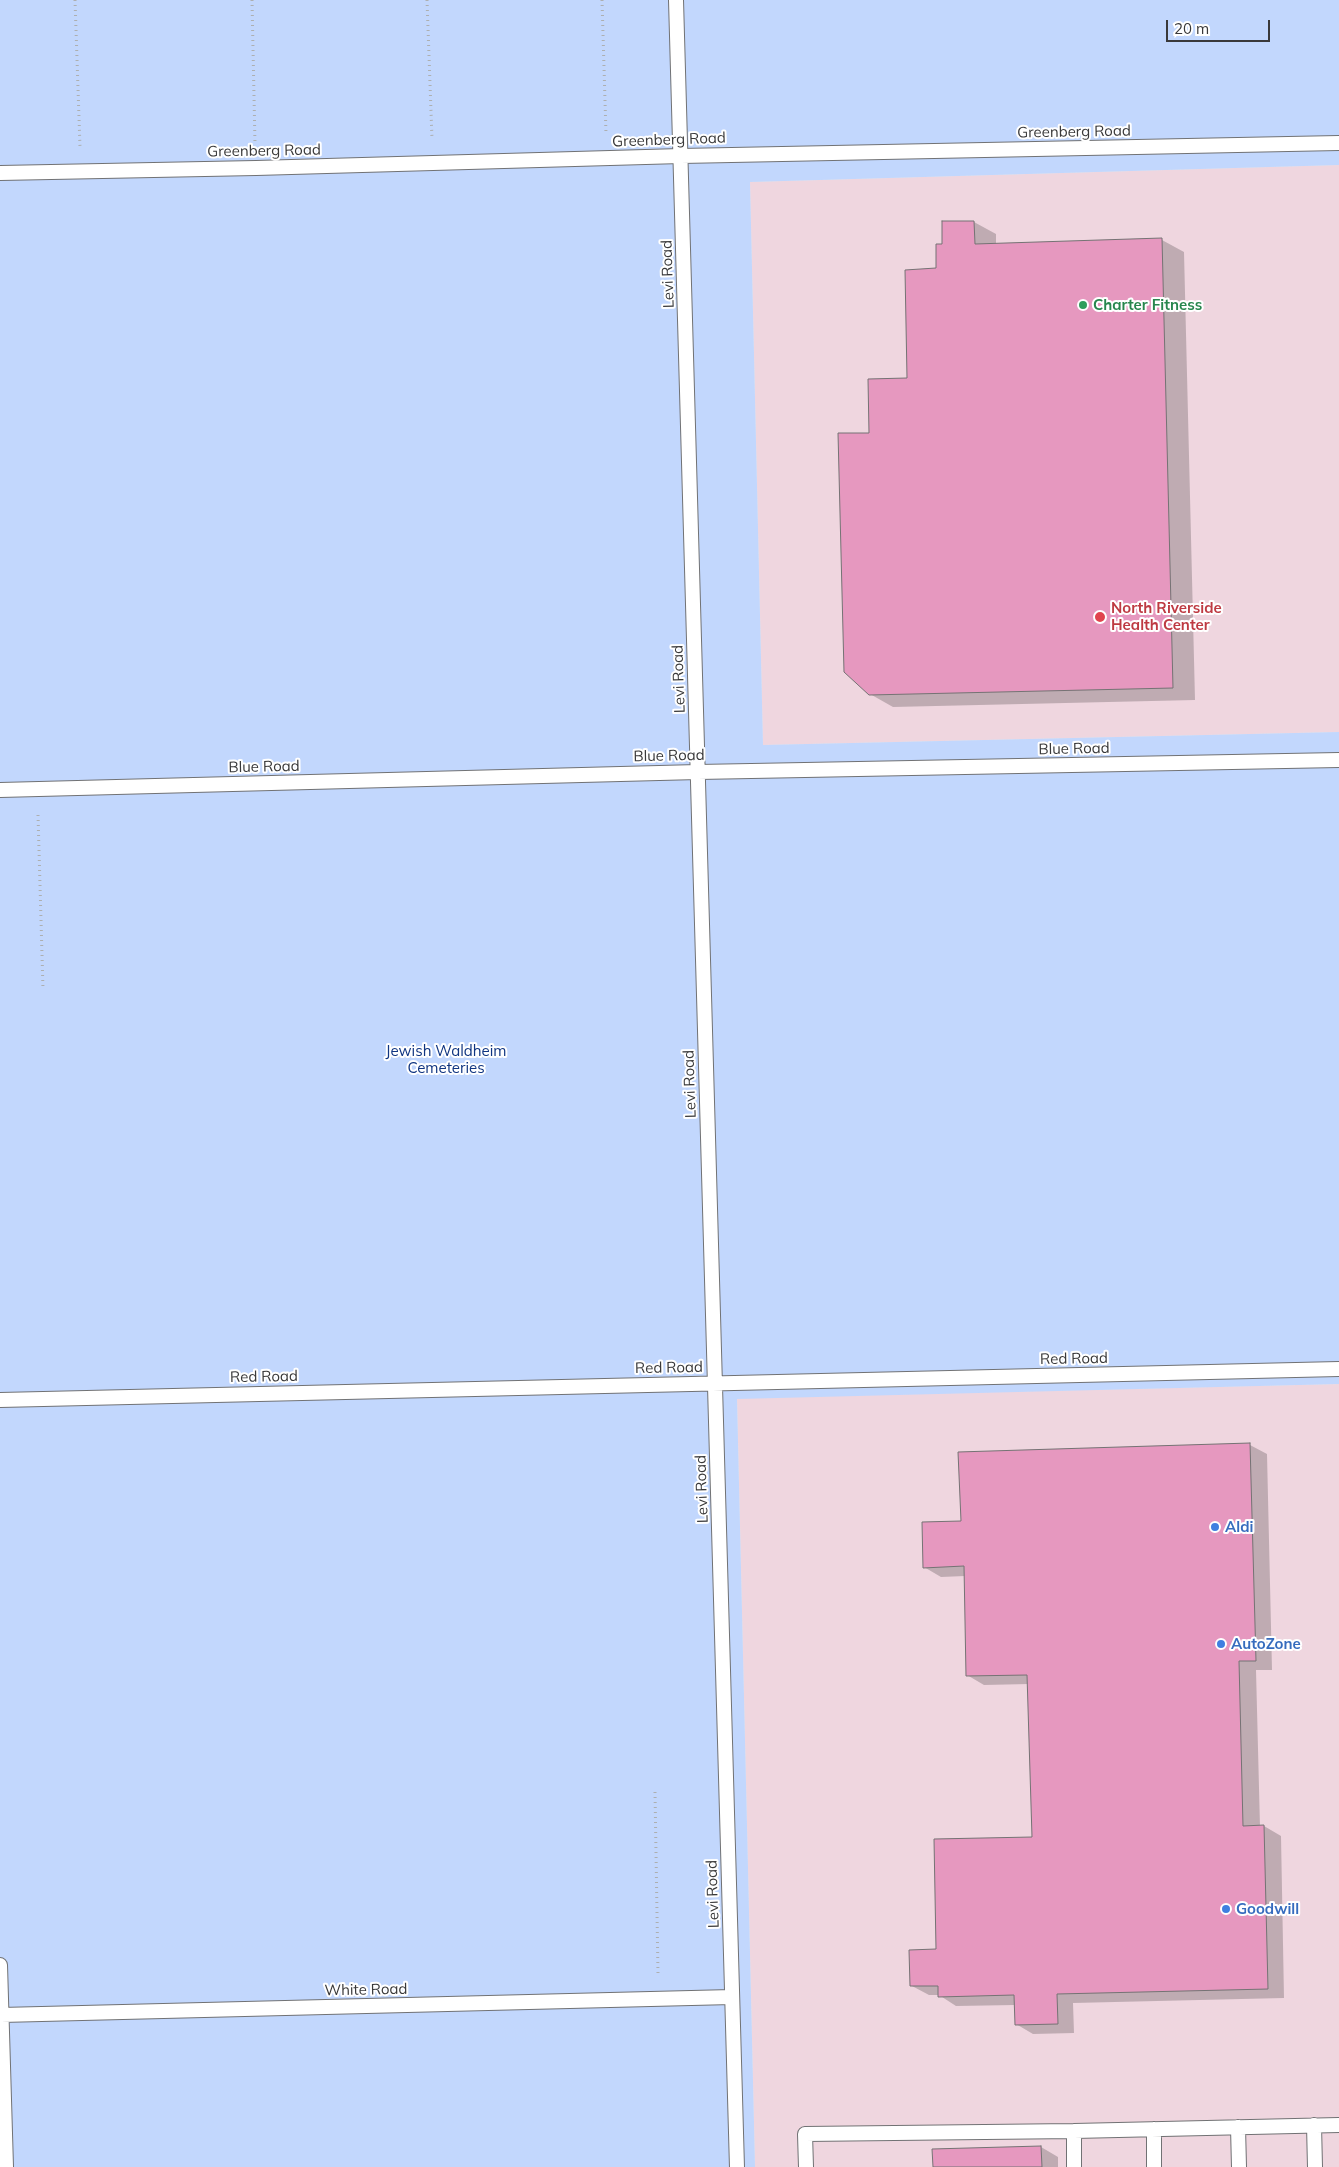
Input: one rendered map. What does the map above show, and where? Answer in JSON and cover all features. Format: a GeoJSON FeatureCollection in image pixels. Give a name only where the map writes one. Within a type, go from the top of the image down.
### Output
{"type":"FeatureCollection","features":[{"type":"Feature","properties":{"kind":"lane","name":"Levi Road"},"geometry":{"type":"LineString","coordinates":[[676,0],[737,2167]]}},
{"type":"Feature","properties":{"kind":"lane","name":"Greenberg Road"},"geometry":{"type":"LineString","coordinates":[[0,173],[681,156],[1339,143]]}},
{"type":"Feature","properties":{"kind":"lane","name":"Blue Road"},"geometry":{"type":"LineString","coordinates":[[0,790],[698,772],[1339,760]]}},
{"type":"Feature","properties":{"kind":"lane","name":"Red Road"},"geometry":{"type":"LineString","coordinates":[[0,1400],[1339,1369]]}},
{"type":"Feature","properties":{"kind":"lane"},"geometry":{"type":"LineString","coordinates":[[0,1965],[6,2167]]}},
{"type":"Feature","properties":{"kind":"lane","name":"White Road"},"geometry":{"type":"LineString","coordinates":[[1,2015],[732,1997]]}},
{"type":"Feature","properties":{"kind":"lane"},"geometry":{"type":"LineString","coordinates":[[1314,2125],[1315,2167]]}},
{"type":"Feature","properties":{"kind":"lane"},"geometry":{"type":"LineString","coordinates":[[806,2167],[805,2134],[1074,2131],[1339,2125]]}},
{"type":"Feature","properties":{"kind":"lane"},"geometry":{"type":"LineString","coordinates":[[1238,2127],[1239,2167]]}},
{"type":"Feature","properties":{"kind":"lane"},"geometry":{"type":"LineString","coordinates":[[1154,2129],[1154,2167]]}},
{"type":"Feature","properties":{"kind":"lane"},"geometry":{"type":"LineString","coordinates":[[1074,2131],[1074,2167]]}},
{"type":"Feature","properties":{"kind":"path"},"geometry":{"type":"LineString","coordinates":[[74,0],[80,171]]}},
{"type":"Feature","properties":{"kind":"path"},"geometry":{"type":"LineString","coordinates":[[252,0],[256,168]]}},
{"type":"Feature","properties":{"kind":"path"},"geometry":{"type":"LineString","coordinates":[[427,0],[433,163]]}},
{"type":"Feature","properties":{"kind":"path"},"geometry":{"type":"LineString","coordinates":[[602,0],[607,158]]}},
{"type":"Feature","properties":{"kind":"path"},"geometry":{"type":"LineString","coordinates":[[37,789],[43,989]]}},
{"type":"Feature","properties":{"kind":"path"},"geometry":{"type":"LineString","coordinates":[[654,1792],[659,1999]]}},
{"type":"Feature","properties":{"kind":"shaded area"},"geometry":{"type":"Polygon","coordinates":[[[1339,165],[1339,732],[763,745],[750,182],[1339,165]]]}},
{"type":"Feature","properties":{"kind":"shaded area"},"geometry":{"type":"Polygon","coordinates":[[[1339,1384],[1339,2167],[755,2167],[737,1398],[1339,1384]]]}},
{"type":"Feature","properties":{"kind":"green space","name":"Jewish Waldheim Cemeteries"},"geometry":{"type":"Polygon","coordinates":[[[0,0],[1339,0],[1339,165],[750,182],[763,745],[1339,732],[1339,1384],[737,1399],[755,2167],[0,2167],[0,0]]]}},
{"type":"Feature","properties":{"kind":"building"},"geometry":{"type":"Polygon","coordinates":[[[942,221],[974,221],[975,244],[1162,238],[1173,688],[869,695],[844,672],[838,433],[869,433],[868,379],[907,378],[905,270],[936,268],[936,244],[942,244],[942,221]]]}},
{"type":"Feature","properties":{"kind":"building"},"geometry":{"type":"Polygon","coordinates":[[[1250,1443],[1256,1661],[1239,1661],[1243,1826],[1264,1825],[1268,1989],[1057,1994],[1058,2024],[1015,2025],[1014,1995],[938,1997],[938,1986],[910,1986],[909,1950],[936,1949],[934,1839],[1032,1837],[1027,1675],[966,1676],[964,1566],[923,1568],[922,1522],[961,1521],[958,1452],[1250,1443]]]}},
{"type":"Feature","properties":{"kind":"building"},"geometry":{"type":"Polygon","coordinates":[[[1041,2146],[1042,2167],[933,2167],[932,2149],[1041,2146]]]}},
{"type":"Feature","properties":{"kind":"place","name":"Charter Fitness"},"geometry":{"type":"Point","coordinates":[1083,305]}},
{"type":"Feature","properties":{"kind":"place","name":"North Riverside Health Center"},"geometry":{"type":"Point","coordinates":[1100,617]}},
{"type":"Feature","properties":{"kind":"place","name":"Aldi"},"geometry":{"type":"Point","coordinates":[1215,1527]}},
{"type":"Feature","properties":{"kind":"place","name":"AutoZone"},"geometry":{"type":"Point","coordinates":[1221,1644]}},
{"type":"Feature","properties":{"kind":"place","name":"Goodwill"},"geometry":{"type":"Point","coordinates":[1226,1909]}}]}
